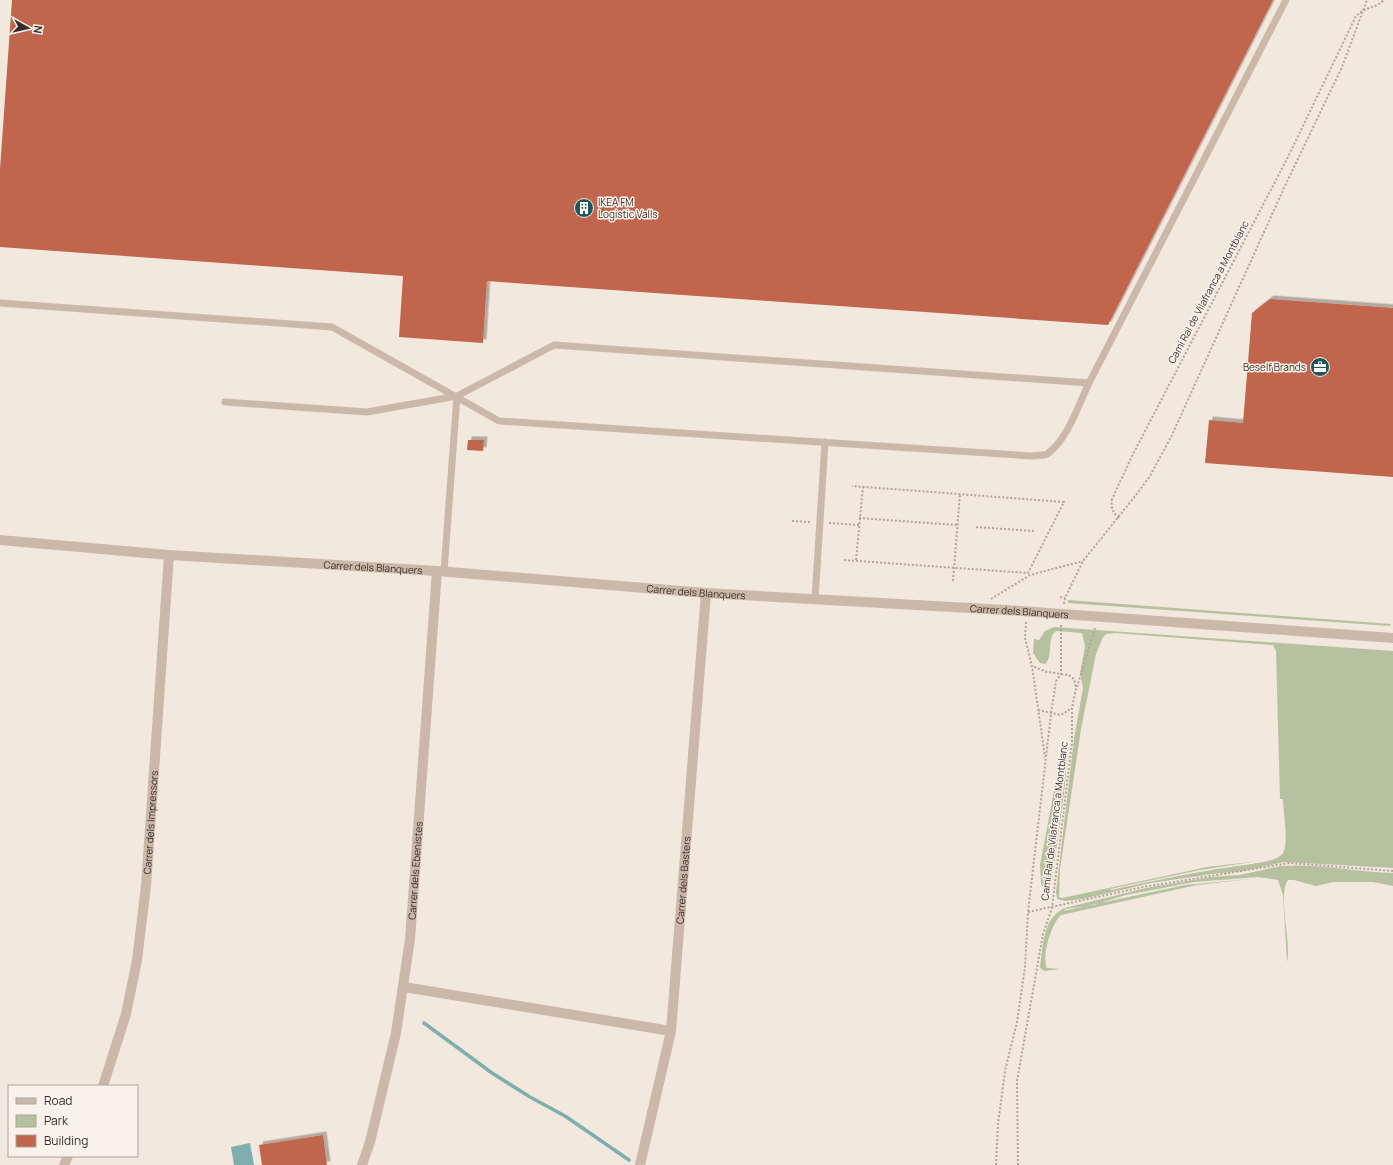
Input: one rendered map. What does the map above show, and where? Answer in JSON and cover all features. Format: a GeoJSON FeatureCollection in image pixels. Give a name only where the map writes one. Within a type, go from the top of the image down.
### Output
{"type":"FeatureCollection","features":[{"type":"Feature","properties":{"kind":"street","name":"Carrer dels Blanquers"},"geometry":{"type":"LineString","coordinates":[[0,540],[169,555],[440,571],[706,592],[1027,612],[1393,638]]}},
{"type":"Feature","properties":{"kind":"street","name":"Carrer dels Impressors"},"geometry":{"type":"LineString","coordinates":[[104,1085],[126,1014],[141,923],[149,841],[169,555]]}},
{"type":"Feature","properties":{"kind":"street","name":"Carrer dels Ebenistes"},"geometry":{"type":"LineString","coordinates":[[362,1165],[370,1142],[396,1033],[404,987],[410,938],[440,571]]}},
{"type":"Feature","properties":{"kind":"street","name":"Carrer dels Basters"},"geometry":{"type":"LineString","coordinates":[[640,1165],[671,1031],[706,592]]}},
{"type":"Feature","properties":{"kind":"street"},"geometry":{"type":"LineString","coordinates":[[404,987],[671,1031]]}},
{"type":"Feature","properties":{"kind":"lane"},"geometry":{"type":"LineString","coordinates":[[0,303],[332,327],[499,421],[1032,456],[1046,455],[1058,444],[1286,0]]}},
{"type":"Feature","properties":{"kind":"lane"},"geometry":{"type":"LineString","coordinates":[[225,402],[367,412],[457,396],[554,345],[1089,383]]}},
{"type":"Feature","properties":{"kind":"lane"},"geometry":{"type":"LineString","coordinates":[[440,571],[457,396]]}},
{"type":"Feature","properties":{"kind":"lane"},"geometry":{"type":"LineString","coordinates":[[815,599],[825,442]]}},
{"type":"Feature","properties":{"kind":"path"},"geometry":{"type":"LineString","coordinates":[[1060,597],[1065,598],[1083,561],[1119,518],[1150,476],[1172,435],[1277,202],[1342,67],[1357,32],[1367,0]]}},
{"type":"Feature","properties":{"kind":"path"},"geometry":{"type":"LineString","coordinates":[[1364,8],[1377,6],[1384,0]]}},
{"type":"Feature","properties":{"kind":"path","name":"Camí Ral de Vilafranca a Montblanc"},"geometry":{"type":"LineString","coordinates":[[1119,518],[1113,512],[1111,507],[1112,499],[1132,456],[1288,157],[1356,16],[1364,8]]}},
{"type":"Feature","properties":{"kind":"path"},"geometry":{"type":"LineString","coordinates":[[844,560],[1028,573],[1064,502],[852,486]]}},
{"type":"Feature","properties":{"kind":"path"},"geometry":{"type":"LineString","coordinates":[[856,560],[863,487]]}},
{"type":"Feature","properties":{"kind":"path"},"geometry":{"type":"LineString","coordinates":[[953,581],[960,494]]}},
{"type":"Feature","properties":{"kind":"path"},"geometry":{"type":"LineString","coordinates":[[860,518],[957,525]]}},
{"type":"Feature","properties":{"kind":"path"},"geometry":{"type":"LineString","coordinates":[[792,521],[810,522]]}},
{"type":"Feature","properties":{"kind":"path"},"geometry":{"type":"LineString","coordinates":[[829,523],[859,525]]}},
{"type":"Feature","properties":{"kind":"path"},"geometry":{"type":"LineString","coordinates":[[976,527],[1034,532]]}},
{"type":"Feature","properties":{"kind":"path"},"geometry":{"type":"LineString","coordinates":[[981,609],[994,595],[1030,575],[1083,561]]}},
{"type":"Feature","properties":{"kind":"path"},"geometry":{"type":"LineString","coordinates":[[1027,612],[1025,638],[1032,666],[1046,761]]}},
{"type":"Feature","properties":{"kind":"path"},"geometry":{"type":"LineString","coordinates":[[996,1165],[998,1124],[1005,1071],[1017,1022],[1025,967],[1028,912],[1051,714],[1056,681],[1061,674],[1061,628]]}},
{"type":"Feature","properties":{"kind":"path","name":"Camí Ral de Vilafranca a Montblanc"},"geometry":{"type":"LineString","coordinates":[[1018,1165],[1017,1081],[1043,934],[1052,908],[1072,742],[1072,708],[1076,688],[1094,630]]}},
{"type":"Feature","properties":{"kind":"path"},"geometry":{"type":"LineString","coordinates":[[1032,666],[1047,672],[1069,675],[1074,679],[1076,688]]}},
{"type":"Feature","properties":{"kind":"path"},"geometry":{"type":"LineString","coordinates":[[1038,710],[1061,715],[1072,708]]}},
{"type":"Feature","properties":{"kind":"path"},"geometry":{"type":"LineString","coordinates":[[1028,912],[1143,887],[1290,863],[1393,871]]}},
{"type":"Feature","properties":{"kind":"green space"},"geometry":{"type":"Polygon","coordinates":[[[1068,600],[1391,624],[1390,626],[1068,603],[1068,600]]]}},
{"type":"Feature","properties":{"kind":"green space"},"geometry":{"type":"Polygon","coordinates":[[[1054,627],[1393,651],[1393,868],[1284,862],[1244,871],[1151,883],[1083,899],[1065,901],[1057,899],[1056,892],[1074,739],[1083,688],[1080,673],[1085,646],[1082,633],[1056,631],[1051,638],[1048,661],[1045,664],[1040,663],[1033,653],[1034,639],[1039,640],[1045,631],[1054,627]],[[1115,633],[1106,634],[1103,637],[1096,654],[1081,729],[1060,869],[1059,897],[1062,898],[1207,867],[1258,861],[1200,870],[1110,889],[1199,872],[1260,863],[1278,858],[1283,853],[1286,835],[1283,799],[1280,799],[1276,651],[1273,645],[1115,633]]]}},
{"type":"Feature","properties":{"kind":"green space"},"geometry":{"type":"Polygon","coordinates":[[[1069,741],[1064,793],[1050,895],[1044,891],[1041,883],[1040,865],[1058,770],[1069,741]]]}},
{"type":"Feature","properties":{"kind":"green space"},"geometry":{"type":"Polygon","coordinates":[[[1295,865],[1393,873],[1393,886],[1373,882],[1333,882],[1316,886],[1294,880],[1288,880],[1285,887],[1284,896],[1288,943],[1287,962],[1283,895],[1278,880],[1258,877],[1194,882],[1126,895],[1100,903],[1185,885],[1260,878],[1197,885],[1061,915],[1051,932],[1045,956],[1047,968],[1060,969],[1044,971],[1040,968],[1043,942],[1048,926],[1057,913],[1065,908],[1146,888],[1210,877],[1239,875],[1281,866],[1295,865]],[[1085,906],[1066,909],[1063,911],[1085,906]]]}},
{"type":"Feature","properties":{"kind":"water"},"geometry":{"type":"Polygon","coordinates":[[[250,1143],[254,1165],[234,1165],[231,1147],[250,1143]]]}},
{"type":"Feature","properties":{"kind":"building","name":"IKEA FM Logistic Valls"},"geometry":{"type":"Polygon","coordinates":[[[12,0],[1273,0],[1108,325],[487,281],[483,343],[399,337],[403,276],[0,247],[0,169],[12,0]]]}},
{"type":"Feature","properties":{"kind":"building","name":"Beself Brands"},"geometry":{"type":"Polygon","coordinates":[[[1270,299],[1393,308],[1393,477],[1205,463],[1209,420],[1243,423],[1252,313],[1270,299]]]}},
{"type":"Feature","properties":{"kind":"building"},"geometry":{"type":"Polygon","coordinates":[[[468,440],[484,440],[483,451],[467,450],[468,440]]]}},
{"type":"Feature","properties":{"kind":"building"},"geometry":{"type":"Polygon","coordinates":[[[323,1135],[327,1165],[262,1165],[259,1145],[323,1135]]]}},
{"type":"Feature","properties":{"kind":"waterway"},"geometry":{"type":"LineString","coordinates":[[424,1023],[492,1073],[530,1097],[565,1116],[629,1160]]}},
{"type":"Feature","properties":{"kind":"place","name":"IKEA FM Logistic Valls"},"geometry":{"type":"Point","coordinates":[584,208]}},
{"type":"Feature","properties":{"kind":"place","name":"Beself Brands"},"geometry":{"type":"Point","coordinates":[1320,367]}}]}
